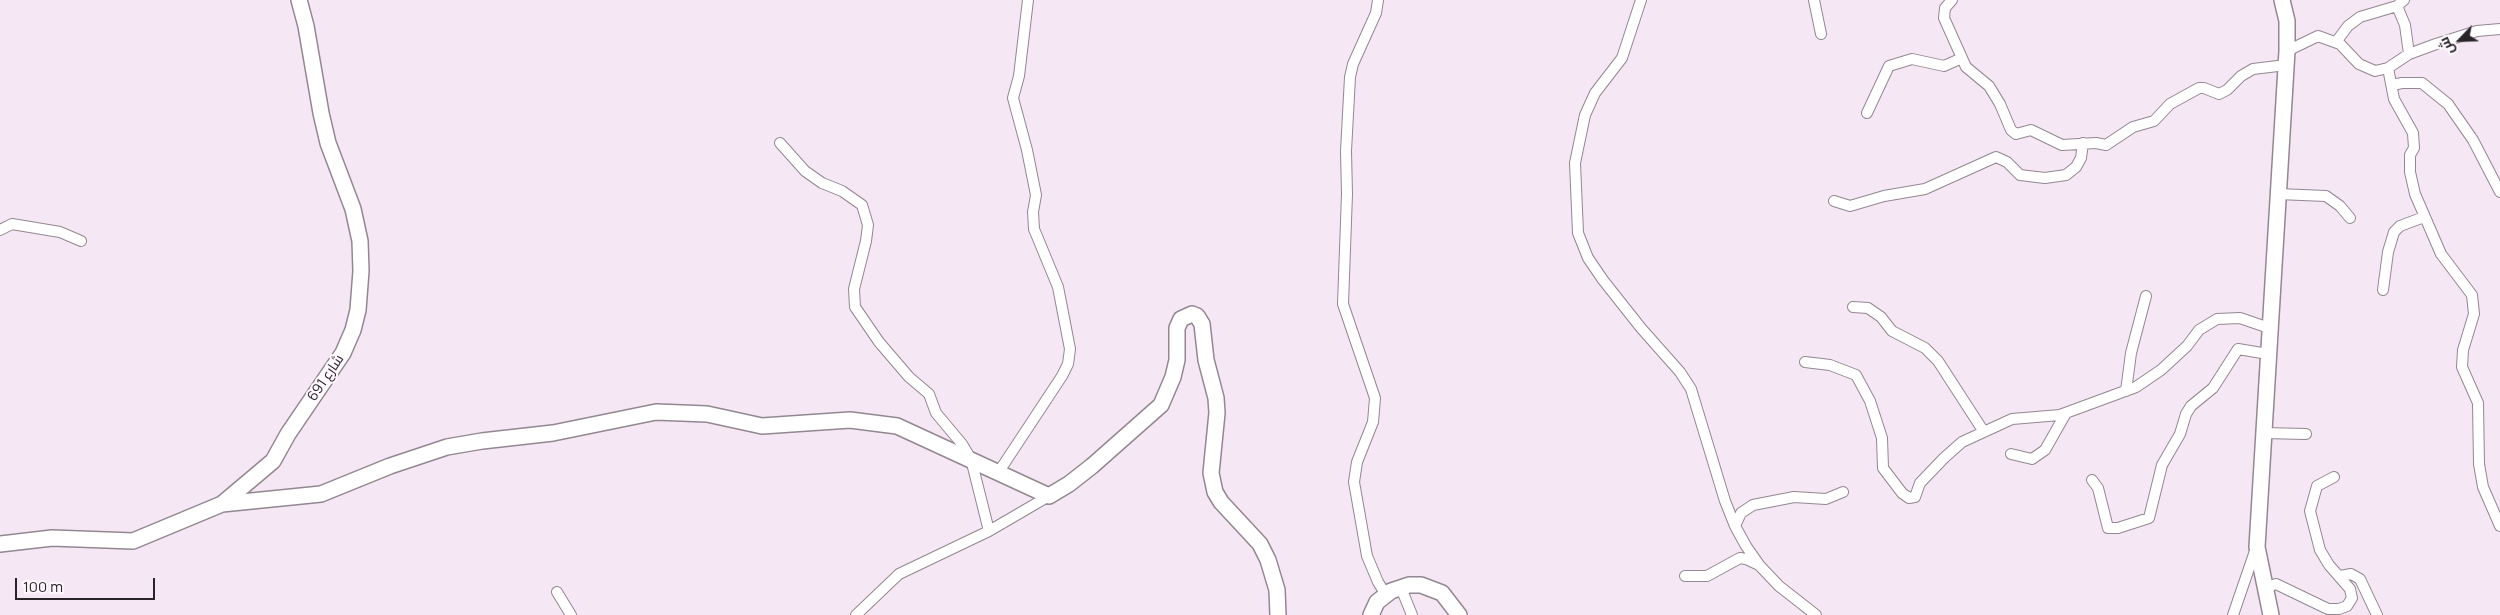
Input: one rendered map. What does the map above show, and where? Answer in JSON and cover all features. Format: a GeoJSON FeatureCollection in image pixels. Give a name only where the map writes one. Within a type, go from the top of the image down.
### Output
{"type":"FeatureCollection","features":[{"type":"Feature","properties":{"kind":"street","name":"شارع 691"},"geometry":{"type":"LineString","coordinates":[[0,544],[52,538],[133,541],[222,504],[273,460],[342,353],[353,330],[358,310],[361,271],[360,241],[353,209],[328,143],[321,114],[306,26],[299,0]]}},
{"type":"Feature","properties":{"kind":"street"},"geometry":{"type":"LineString","coordinates":[[998,473],[1062,376],[1068,364],[1070,349],[1058,287],[1034,229],[1033,212],[1036,196],[1027,150],[1013,98],[1019,76],[1028,0]]}},
{"type":"Feature","properties":{"kind":"street"},"geometry":{"type":"LineString","coordinates":[[1378,0],[1376,13],[1353,64],[1350,77],[1346,151],[1347,194],[1343,304],[1375,398],[1374,422],[1357,462],[1354,482],[1367,556],[1386,595]]}},
{"type":"Feature","properties":{"kind":"street"},"geometry":{"type":"LineString","coordinates":[[1641,0],[1622,58],[1595,93],[1585,114],[1575,163],[1578,233],[1588,258],[1603,280],[1680,372],[1691,389],[1700,412],[1715,471],[1734,526],[1760,566],[1780,586],[1816,615]]}},
{"type":"Feature","properties":{"kind":"street"},"geometry":{"type":"LineString","coordinates":[[1814,0],[1821,34]]}},
{"type":"Feature","properties":{"kind":"street"},"geometry":{"type":"LineString","coordinates":[[1952,0],[1945,8],[1944,18],[1966,67],[1989,86],[2000,104],[2011,130],[2016,134],[2031,130],[2062,145],[2072,146],[2083,143],[2106,145],[2133,128],[2154,121],[2170,104],[2200,87],[2219,94],[2227,90],[2241,76],[2286,58],[2318,36],[2336,42],[2351,58],[2374,71],[2388,68],[2409,54],[2477,31],[2500,29]]}},
{"type":"Feature","properties":{"kind":"street"},"geometry":{"type":"LineString","coordinates":[[2271,615],[2257,547],[2286,58],[2287,21],[2282,0]]}},
{"type":"Feature","properties":{"kind":"street"},"geometry":{"type":"LineString","coordinates":[[2336,42],[2353,21],[2400,3],[2409,54]]}},
{"type":"Feature","properties":{"kind":"street"},"geometry":{"type":"LineString","coordinates":[[1867,113],[1889,66],[1912,59],[1944,66],[1962,58]]}},
{"type":"Feature","properties":{"kind":"street"},"geometry":{"type":"LineString","coordinates":[[2388,68],[2394,99],[2413,134],[2414,148],[2410,155],[2410,172],[2424,217],[2441,254],[2472,295],[2474,314],[2463,350],[2462,367],[2478,403],[2479,464],[2483,487],[2500,526]]}},
{"type":"Feature","properties":{"kind":"street"},"geometry":{"type":"LineString","coordinates":[[2392,86],[2402,82],[2422,83],[2448,104],[2473,140],[2500,192]]}},
{"type":"Feature","properties":{"kind":"street"},"geometry":{"type":"LineString","coordinates":[[1834,201],[1850,206],[1884,196],[1925,189],[1996,157],[2008,162],[2020,175],[2045,178],[2066,175],[2076,168],[2081,158],[2083,143]]}},
{"type":"Feature","properties":{"kind":"street"},"geometry":{"type":"LineString","coordinates":[[780,144],[804,171],[822,183],[842,191],[862,205],[868,225],[854,289],[855,307],[879,342],[909,377],[928,394],[936,412],[962,444],[971,459],[989,531]]}},
{"type":"Feature","properties":{"kind":"street"},"geometry":{"type":"LineString","coordinates":[[2278,194],[2326,196],[2340,206],[2350,218]]}},
{"type":"Feature","properties":{"kind":"street"},"geometry":{"type":"LineString","coordinates":[[2383,290],[2388,252],[2394,232],[2400,226],[2424,217]]}},
{"type":"Feature","properties":{"kind":"street"},"geometry":{"type":"LineString","coordinates":[[0,230],[12,224],[60,232],[81,241]]}},
{"type":"Feature","properties":{"kind":"street"},"geometry":{"type":"LineString","coordinates":[[2126,391],[2131,353],[2146,296]]}},
{"type":"Feature","properties":{"kind":"street"},"geometry":{"type":"LineString","coordinates":[[1853,307],[1868,308],[1880,316],[1892,331],[1925,348],[1938,361],[1984,432]]}},
{"type":"Feature","properties":{"kind":"street"},"geometry":{"type":"LineString","coordinates":[[856,615],[899,574],[989,531],[1070,484],[1161,405],[1173,378],[1177,360],[1178,328],[1181,319],[1188,314],[1197,316],[1202,324],[1206,360],[1216,398],[1213,483],[1220,502],[1260,544],[1268,560],[1277,590],[1278,615]]}},
{"type":"Feature","properties":{"kind":"street"},"geometry":{"type":"LineString","coordinates":[[1805,362],[1830,364],[1856,376],[1870,401],[1882,438],[1883,468],[1902,493],[1910,498],[1914,496],[1920,483],[1953,449],[1984,432],[2022,417],[2046,417],[2066,413],[2126,391],[2162,370],[2187,346],[2199,330],[2217,319],[2240,318],[2269,328]]}},
{"type":"Feature","properties":{"kind":"street"},"geometry":{"type":"LineString","coordinates":[[2092,480],[2098,488],[2108,528],[2118,528],[2149,518],[2162,465],[2180,434],[2186,414],[2191,406],[2213,388],[2238,349],[2268,354]]}},
{"type":"Feature","properties":{"kind":"street"},"geometry":{"type":"LineString","coordinates":[[222,504],[321,494],[390,466],[447,447],[552,433],[656,412],[707,414],[762,426],[828,421],[874,422],[897,426],[1049,496]]}},
{"type":"Feature","properties":{"kind":"street"},"geometry":{"type":"LineString","coordinates":[[2011,454],[2032,459],[2045,450],[2066,413]]}},
{"type":"Feature","properties":{"kind":"street"},"geometry":{"type":"LineString","coordinates":[[2264,433],[2306,434]]}},
{"type":"Feature","properties":{"kind":"street"},"geometry":{"type":"LineString","coordinates":[[2264,588],[2276,584],[2328,609],[2339,609],[2347,606],[2352,598],[2350,589],[2329,565],[2320,550],[2310,511],[2317,486],[2334,477]]}},
{"type":"Feature","properties":{"kind":"street"},"geometry":{"type":"LineString","coordinates":[[1734,526],[1740,513],[1753,505],[1794,497],[1826,499],[1843,492]]}},
{"type":"Feature","properties":{"kind":"street"},"geometry":{"type":"LineString","coordinates":[[2233,615],[2257,547]]}},
{"type":"Feature","properties":{"kind":"street"},"geometry":{"type":"LineString","coordinates":[[1685,576],[1707,576],[1740,558],[1760,566]]}},
{"type":"Feature","properties":{"kind":"street"},"geometry":{"type":"LineString","coordinates":[[2340,576],[2351,574],[2360,578],[2377,615]]}},
{"type":"Feature","properties":{"kind":"street"},"geometry":{"type":"LineString","coordinates":[[1371,615],[1377,602],[1386,595],[1401,588],[1421,585],[1442,593],[1460,615]]}},
{"type":"Feature","properties":{"kind":"street"},"geometry":{"type":"LineString","coordinates":[[1401,588],[1412,615]]}},
{"type":"Feature","properties":{"kind":"street"},"geometry":{"type":"LineString","coordinates":[[557,592],[571,615]]}}]}
